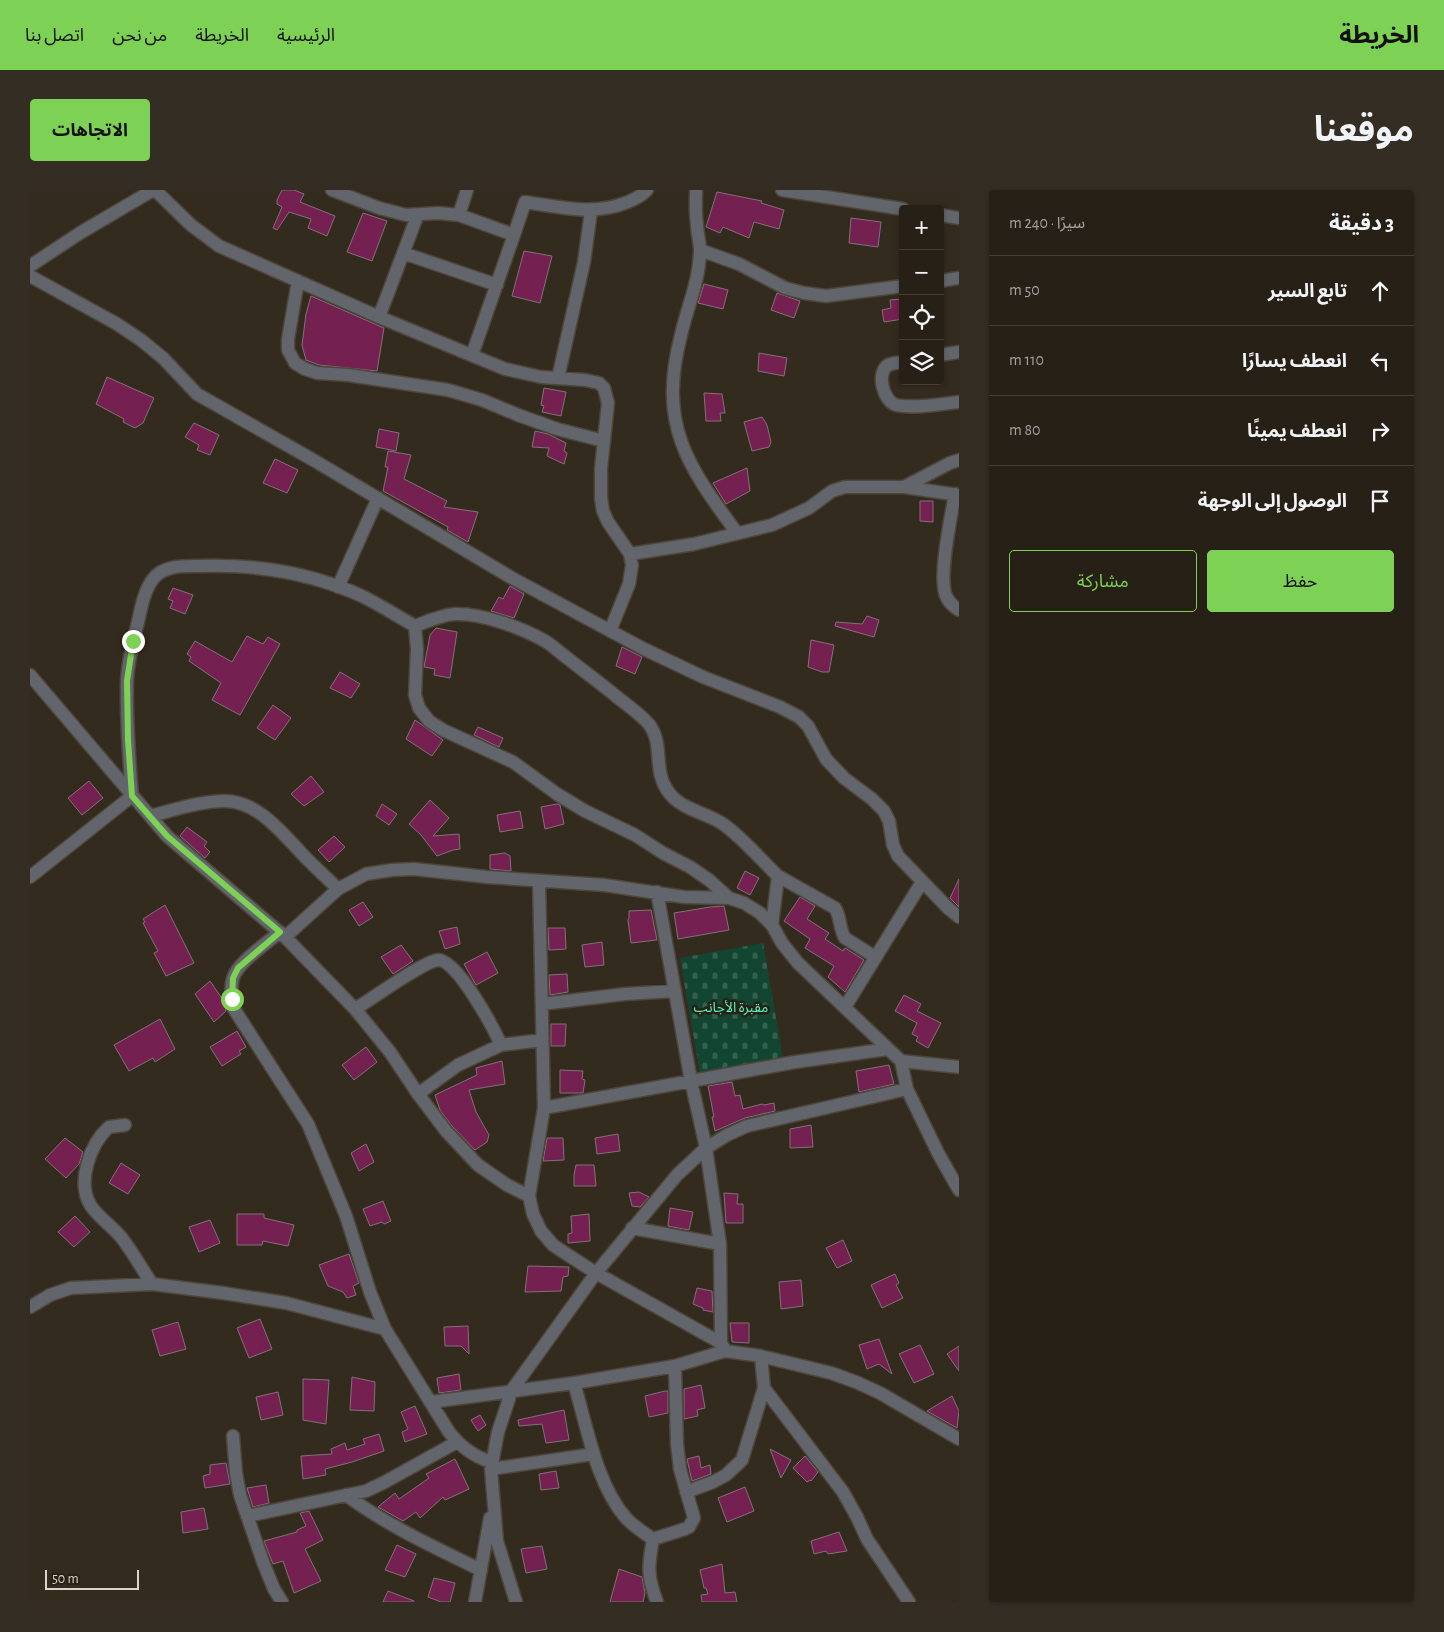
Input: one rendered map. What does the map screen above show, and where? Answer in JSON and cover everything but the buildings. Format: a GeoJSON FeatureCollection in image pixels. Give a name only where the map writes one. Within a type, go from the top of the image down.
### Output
{"type":"FeatureCollection","features":[{"type":"Feature","properties":{"kind":"street"},"geometry":{"type":"LineString","coordinates":[[30,266],[80,233],[154,190],[191,225],[219,246],[379,317],[505,369],[522,374],[599,383],[604,388],[608,403],[600,483],[603,511],[615,534],[630,554],[632,565],[629,584],[610,631]]}},
{"type":"Feature","properties":{"kind":"street"},"geometry":{"type":"LineString","coordinates":[[332,190],[406,215],[438,213],[459,215],[514,235]]}},
{"type":"Feature","properties":{"kind":"street"},"geometry":{"type":"LineString","coordinates":[[459,215],[468,190]]}},
{"type":"Feature","properties":{"kind":"street"},"geometry":{"type":"LineString","coordinates":[[472,355],[527,196],[591,211],[608,209],[624,204],[637,199],[647,190]]}},
{"type":"Feature","properties":{"kind":"street"},"geometry":{"type":"LineString","coordinates":[[696,190],[696,217],[700,250],[693,291],[673,366],[672,393],[674,418],[680,441],[691,466],[737,533]]}},
{"type":"Feature","properties":{"kind":"street"},"geometry":{"type":"LineString","coordinates":[[782,190],[899,208]]}},
{"type":"Feature","properties":{"kind":"street"},"geometry":{"type":"LineString","coordinates":[[558,378],[584,262],[591,211]]}},
{"type":"Feature","properties":{"kind":"street"},"geometry":{"type":"LineString","coordinates":[[379,317],[418,214]]}},
{"type":"Feature","properties":{"kind":"street"},"geometry":{"type":"LineString","coordinates":[[944,216],[959,218]]}},
{"type":"Feature","properties":{"kind":"street"},"geometry":{"type":"LineString","coordinates":[[700,250],[740,264],[785,288],[804,293],[826,296],[899,287]]}},
{"type":"Feature","properties":{"kind":"street"},"geometry":{"type":"LineString","coordinates":[[403,253],[497,285]]}},
{"type":"Feature","properties":{"kind":"street"},"geometry":{"type":"LineString","coordinates":[[30,276],[117,324],[141,340],[164,358],[197,394],[512,578],[644,649],[703,677],[780,707],[799,717],[808,726],[826,759],[844,778],[872,799],[884,811],[889,821],[892,845],[898,856],[959,917]]}},
{"type":"Feature","properties":{"kind":"street"},"geometry":{"type":"LineString","coordinates":[[944,280],[959,278]]}},
{"type":"Feature","properties":{"kind":"street"},"geometry":{"type":"LineString","coordinates":[[298,281],[288,339],[288,350],[296,363],[305,369],[317,373],[348,375],[448,390],[482,400],[557,429],[604,441]]}},
{"type":"Feature","properties":{"kind":"street"},"geometry":{"type":"LineString","coordinates":[[944,354],[959,352]]}},
{"type":"Feature","properties":{"kind":"street"},"geometry":{"type":"LineString","coordinates":[[899,363],[889,364],[883,370],[882,376],[884,395],[893,404],[906,406],[959,402]]}},
{"type":"Feature","properties":{"kind":"street"},"geometry":{"type":"LineString","coordinates":[[904,487],[959,460]]}},
{"type":"Feature","properties":{"kind":"street"},"geometry":{"type":"LineString","coordinates":[[630,554],[694,544],[772,525],[809,508],[832,491],[846,487],[904,487],[957,495],[944,574],[945,595],[952,605],[959,610]]}},
{"type":"Feature","properties":{"kind":"street"},"geometry":{"type":"LineString","coordinates":[[338,587],[378,498]]}},
{"type":"Feature","properties":{"kind":"street"},"geometry":{"type":"LineString","coordinates":[[132,796],[128,740],[127,681],[133,641],[141,608],[153,578],[160,571],[171,568],[228,565],[266,568],[338,587],[385,608],[415,626]]}},
{"type":"Feature","properties":{"kind":"street"},"geometry":{"type":"LineString","coordinates":[[415,626],[438,617],[454,614],[471,615],[518,629],[546,641],[650,724],[657,742],[658,767],[662,781],[671,795],[683,805],[724,824],[778,876],[830,904],[839,914],[841,931],[845,938],[875,956]]}},
{"type":"Feature","properties":{"kind":"street"},"geometry":{"type":"LineString","coordinates":[[415,626],[417,650],[415,695],[418,708],[429,721],[443,730],[514,762],[585,811],[635,835],[690,867],[709,880],[729,898]]}},
{"type":"Feature","properties":{"kind":"street"},"geometry":{"type":"LineString","coordinates":[[30,675],[167,836],[283,934],[355,1009],[390,1052],[446,1131],[478,1164],[507,1185],[529,1196]]}},
{"type":"Feature","properties":{"kind":"street"},"geometry":{"type":"LineString","coordinates":[[30,877],[132,796]]}},
{"type":"Feature","properties":{"kind":"street"},"geometry":{"type":"LineString","coordinates":[[150,816],[201,804],[226,801],[243,805],[258,812],[279,830],[338,889]]}},
{"type":"Feature","properties":{"kind":"street"},"geometry":{"type":"LineString","coordinates":[[594,1454],[491,1466],[457,1442],[385,1329],[370,1292],[346,1216],[308,1124],[234,1009],[231,989],[233,978],[238,968],[338,889],[366,874],[414,869],[487,877],[604,885],[684,897],[729,898],[744,903],[760,913],[772,925],[782,943],[798,963],[901,1061],[907,1089],[938,1153],[959,1190]]}},
{"type":"Feature","properties":{"kind":"street"},"geometry":{"type":"LineString","coordinates":[[772,925],[778,876]]}},
{"type":"Feature","properties":{"kind":"street"},"geometry":{"type":"LineString","coordinates":[[539,880],[544,1108],[529,1196],[533,1214],[541,1231],[553,1245],[596,1273],[723,1347],[831,1373],[856,1382],[880,1393],[959,1438]]}},
{"type":"Feature","properties":{"kind":"street"},"geometry":{"type":"LineString","coordinates":[[844,1007],[922,882]]}},
{"type":"Feature","properties":{"kind":"street"},"geometry":{"type":"LineString","coordinates":[[657,892],[691,1082],[706,1148],[720,1244],[723,1347]]}},
{"type":"Feature","properties":{"kind":"street"},"geometry":{"type":"LineString","coordinates":[[355,1009],[417,969],[436,960],[441,960],[449,965],[481,1006],[501,1045]]}},
{"type":"Feature","properties":{"kind":"street"},"geometry":{"type":"LineString","coordinates":[[542,1004],[625,994],[675,991]]}},
{"type":"Feature","properties":{"kind":"street"},"geometry":{"type":"LineString","coordinates":[[418,1094],[458,1064],[501,1045],[542,1040]]}},
{"type":"Feature","properties":{"kind":"street"},"geometry":{"type":"LineString","coordinates":[[544,1108],[795,1062],[888,1049]]}},
{"type":"Feature","properties":{"kind":"street"},"geometry":{"type":"LineString","coordinates":[[901,1061],[959,1067]]}},
{"type":"Feature","properties":{"kind":"street"},"geometry":{"type":"LineString","coordinates":[[516,1602],[497,1541],[491,1466],[498,1432],[512,1390],[596,1273],[677,1175],[706,1148],[727,1135],[747,1126],[907,1089]]}},
{"type":"Feature","properties":{"kind":"street"},"geometry":{"type":"LineString","coordinates":[[125,1125],[110,1126],[96,1141],[86,1172],[85,1189],[91,1206],[122,1239],[152,1284]]}},
{"type":"Feature","properties":{"kind":"street"},"geometry":{"type":"LineString","coordinates":[[632,1228],[720,1244]]}},
{"type":"Feature","properties":{"kind":"street"},"geometry":{"type":"LineString","coordinates":[[30,1306],[50,1295],[71,1288],[152,1284],[286,1303],[385,1329]]}},
{"type":"Feature","properties":{"kind":"street"},"geometry":{"type":"LineString","coordinates":[[431,1402],[574,1383],[675,1366],[723,1347]]}},
{"type":"Feature","properties":{"kind":"street"},"geometry":{"type":"LineString","coordinates":[[686,1492],[726,1475],[742,1460],[764,1388],[761,1356]]}},
{"type":"Feature","properties":{"kind":"street"},"geometry":{"type":"LineString","coordinates":[[653,1539],[690,1527],[694,1518],[680,1470],[677,1444],[675,1366]]}},
{"type":"Feature","properties":{"kind":"street"},"geometry":{"type":"LineString","coordinates":[[574,1383],[594,1454],[606,1487],[615,1504],[627,1520],[653,1539]]}},
{"type":"Feature","properties":{"kind":"street"},"geometry":{"type":"LineString","coordinates":[[764,1388],[843,1492],[867,1539],[909,1602]]}},
{"type":"Feature","properties":{"kind":"street"},"geometry":{"type":"LineString","coordinates":[[233,1436],[240,1495],[263,1562],[274,1589],[282,1602]]}},
{"type":"Feature","properties":{"kind":"street"},"geometry":{"type":"LineString","coordinates":[[247,1516],[366,1491],[457,1442]]}},
{"type":"Feature","properties":{"kind":"street"},"geometry":{"type":"LineString","coordinates":[[346,1496],[371,1514],[399,1530],[481,1570]]}},
{"type":"Feature","properties":{"kind":"street"},"geometry":{"type":"LineString","coordinates":[[474,1602],[493,1503]]}},
{"type":"Feature","properties":{"kind":"street"},"geometry":{"type":"LineString","coordinates":[[653,1539],[648,1565],[650,1583],[657,1602]]}},
{"type":"Feature","properties":{"kind":"green space","name":"مقبرة الأجانب"},"geometry":{"type":"Polygon","coordinates":[[[763,943],[783,1058],[700,1073],[680,958],[763,943]]]}},
{"type":"Feature","properties":{"kind":"route"},"geometry":{"type":"LineString","coordinates":[[133,641],[127,681],[128,740],[132,796],[167,836],[280,932],[238,968],[233,978],[232,999]]}}]}
